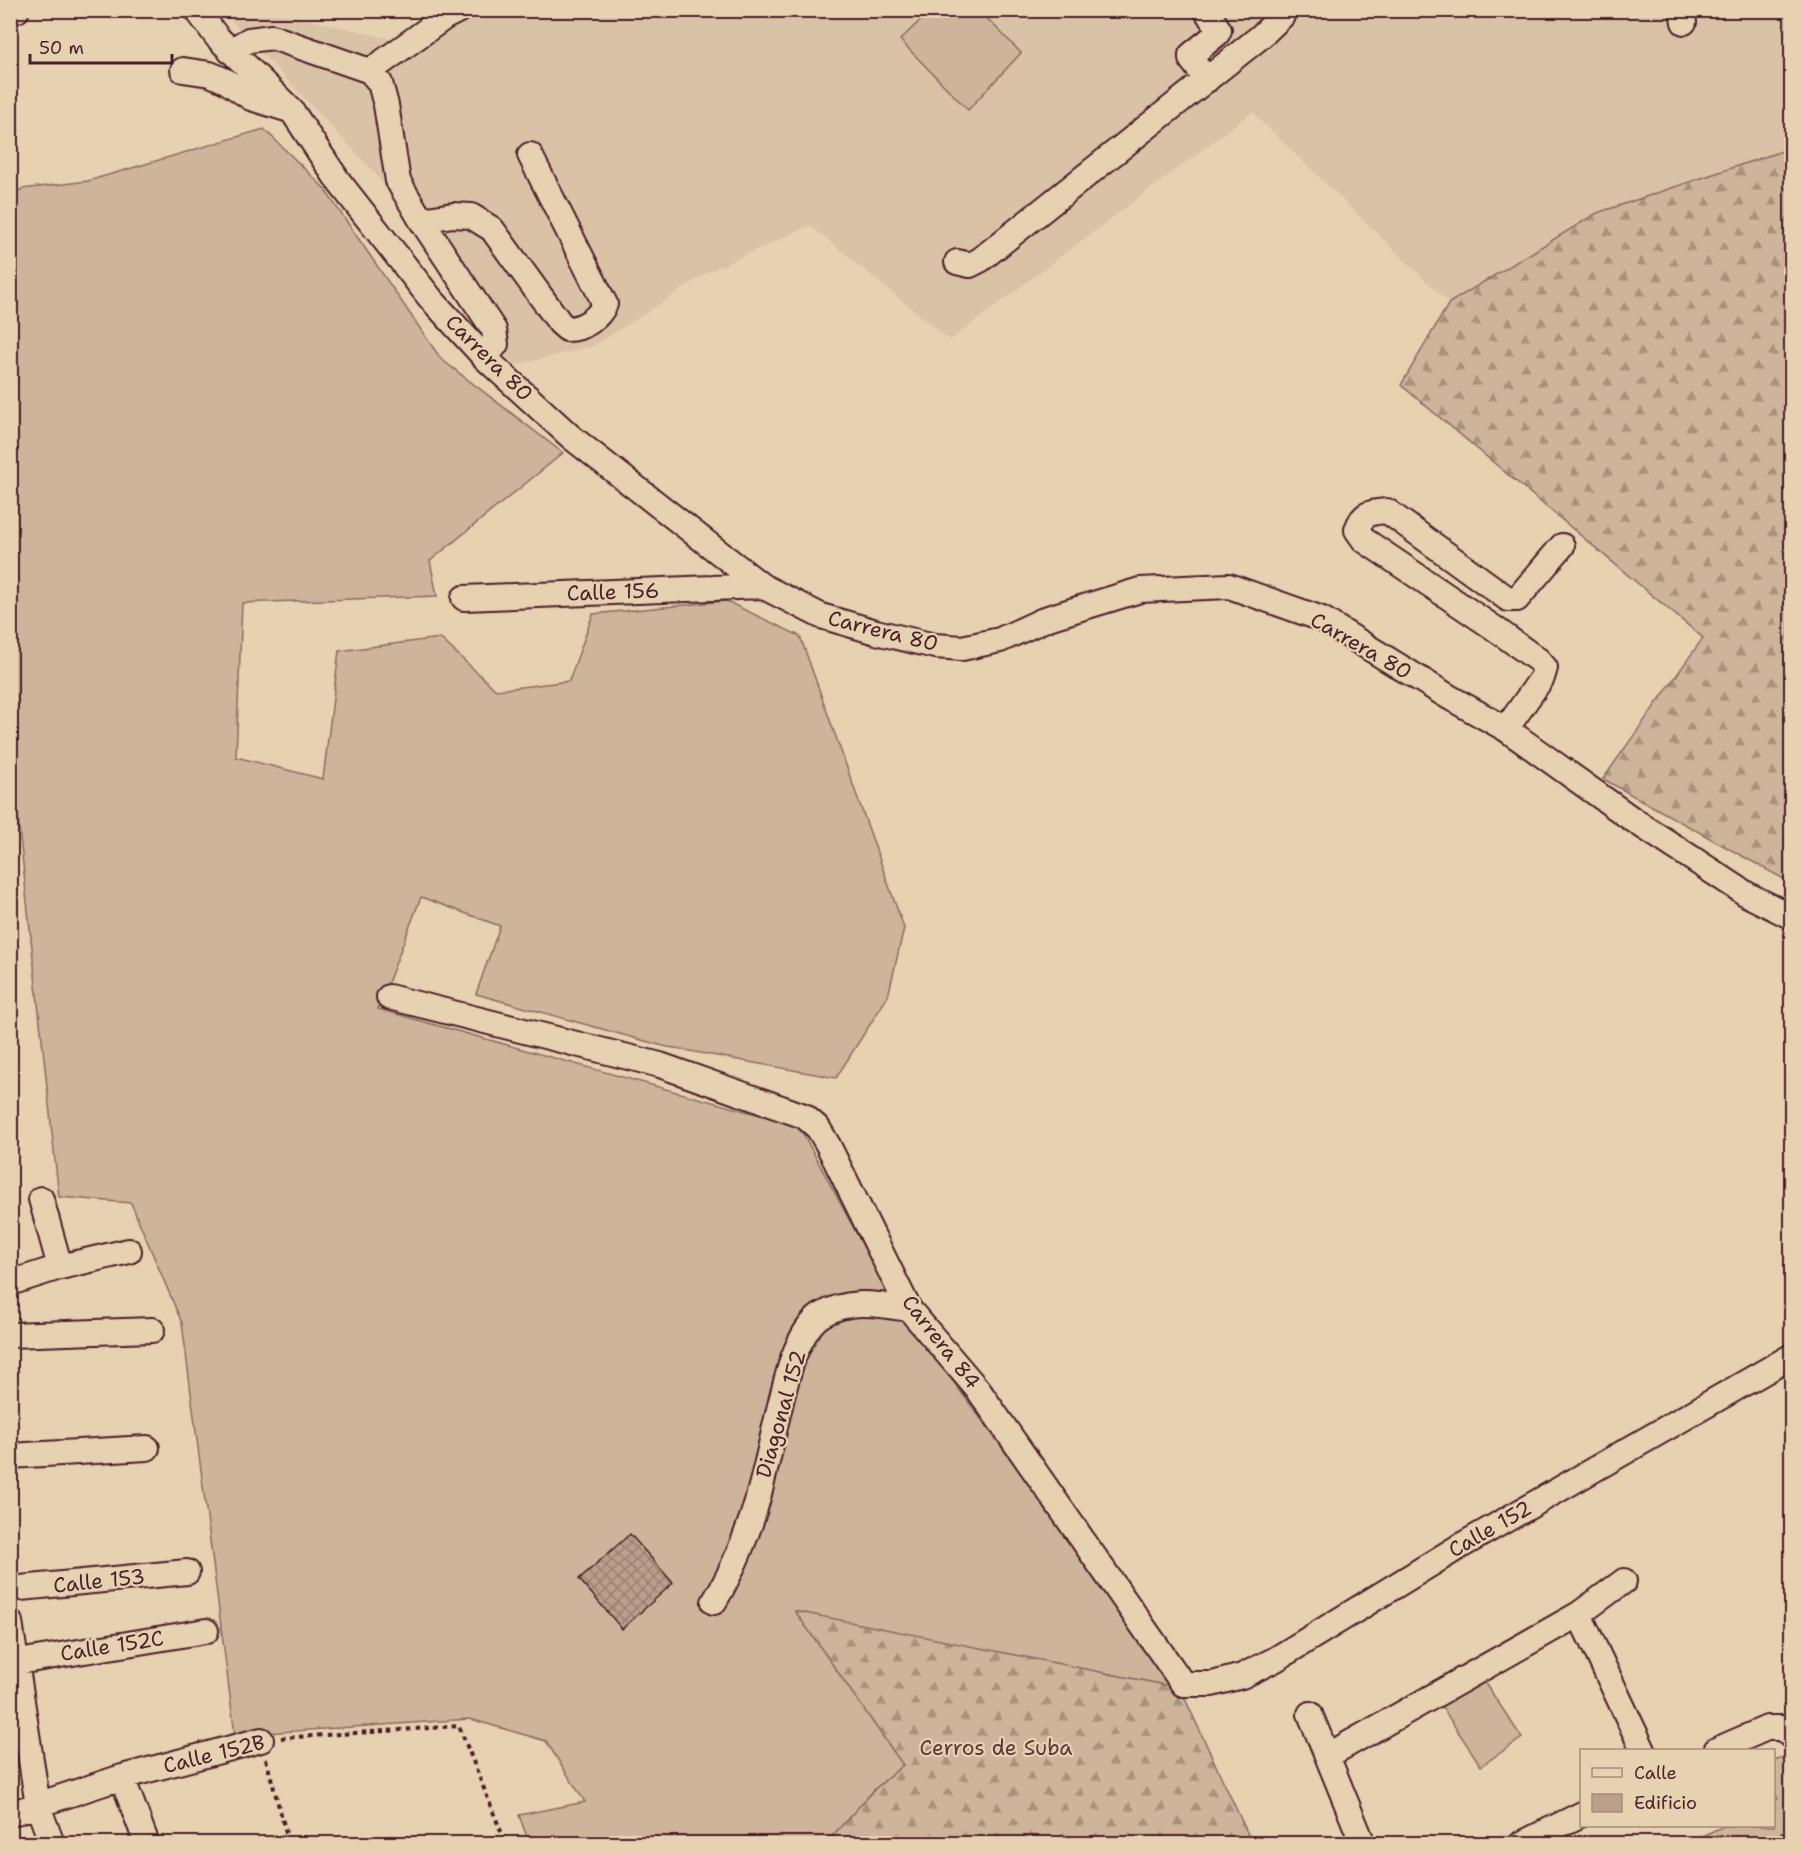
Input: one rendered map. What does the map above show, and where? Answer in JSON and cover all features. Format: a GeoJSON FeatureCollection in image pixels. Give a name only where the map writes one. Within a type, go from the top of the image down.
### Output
{"type":"FeatureCollection","features":[{"type":"Feature","properties":{"kind":"street"},"geometry":{"type":"LineString","coordinates":[[10,14],[17,10]]}},
{"type":"Feature","properties":{"kind":"street","name":"Carrera 80"},"geometry":{"type":"LineString","coordinates":[[197,10],[216,37],[292,111],[339,182],[431,299],[485,358],[571,437],[762,586],[821,616],[936,646],[962,648],[1000,640],[1048,618],[1140,590],[1229,586],[1322,619],[1506,729],[1641,825],[1748,895],[1791,916]]}},
{"type":"Feature","properties":{"kind":"street"},"geometry":{"type":"LineString","coordinates":[[370,70],[459,10]]}},
{"type":"Feature","properties":{"kind":"street"},"geometry":{"type":"LineString","coordinates":[[1206,10],[1219,30],[1191,55],[1191,59],[1207,80]]}},
{"type":"Feature","properties":{"kind":"street"},"geometry":{"type":"LineString","coordinates":[[1258,10],[1260,37]]}},
{"type":"Feature","properties":{"kind":"street"},"geometry":{"type":"LineString","coordinates":[[957,262],[970,265],[980,260],[1260,37],[1283,13]]}},
{"type":"Feature","properties":{"kind":"street"},"geometry":{"type":"LineString","coordinates":[[230,51],[249,40],[272,37],[370,70],[380,83],[386,105],[399,181],[421,220],[494,330],[496,344],[485,358]]}},
{"type":"Feature","properties":{"kind":"street"},"geometry":{"type":"LineString","coordinates":[[183,70],[210,74],[226,81],[251,98],[292,111]]}},
{"type":"Feature","properties":{"kind":"street"},"geometry":{"type":"LineString","coordinates":[[421,220],[453,215],[471,216],[492,229],[560,323],[567,329],[577,329],[601,314],[605,304],[530,155]]}},
{"type":"Feature","properties":{"kind":"street"},"geometry":{"type":"LineString","coordinates":[[1506,729],[1542,678],[1545,668],[1538,660],[1494,628],[1364,540],[1357,530],[1360,520],[1391,502],[1513,600],[1517,599],[1562,546]]}},
{"type":"Feature","properties":{"kind":"street","name":"Calle 156"},"geometry":{"type":"LineString","coordinates":[[464,598],[762,586]]}},
{"type":"Feature","properties":{"kind":"street","name":"Carrera 84"},"geometry":{"type":"LineString","coordinates":[[389,997],[660,1065],[804,1116],[818,1128],[909,1309],[979,1391],[1183,1683]]}},
{"type":"Feature","properties":{"kind":"street"},"geometry":{"type":"LineString","coordinates":[[41,1199],[60,1267]]}},
{"type":"Feature","properties":{"kind":"street"},"geometry":{"type":"LineString","coordinates":[[10,1283],[60,1267],[129,1251]]}},
{"type":"Feature","properties":{"kind":"street","name":"Diagonal 152"},"geometry":{"type":"LineString","coordinates":[[714,1602],[723,1588],[752,1518],[794,1356],[807,1331],[818,1317],[839,1307],[866,1302],[909,1309]]}},
{"type":"Feature","properties":{"kind":"street"},"geometry":{"type":"LineString","coordinates":[[10,1335],[152,1330]]}},
{"type":"Feature","properties":{"kind":"street","name":"Calle 152"},"geometry":{"type":"LineString","coordinates":[[1183,1683],[1212,1684],[1242,1676],[1276,1659],[1457,1548],[1791,1356]]}},
{"type":"Feature","properties":{"kind":"street"},"geometry":{"type":"LineString","coordinates":[[10,1456],[147,1448]]}},
{"type":"Feature","properties":{"kind":"street","name":"Calle 153"},"geometry":{"type":"LineString","coordinates":[[10,1589],[188,1572]]}},
{"type":"Feature","properties":{"kind":"street"},"geometry":{"type":"LineString","coordinates":[[1327,1756],[1579,1614],[1624,1581]]}},
{"type":"Feature","properties":{"kind":"street"},"geometry":{"type":"LineString","coordinates":[[1579,1614],[1643,1749]]}},
{"type":"Feature","properties":{"kind":"street"},"geometry":{"type":"LineString","coordinates":[[10,1622],[18,1662],[38,1806],[52,1844]]}},
{"type":"Feature","properties":{"kind":"street","name":"Calle 152C"},"geometry":{"type":"LineString","coordinates":[[18,1662],[206,1631]]}},
{"type":"Feature","properties":{"kind":"street"},"geometry":{"type":"LineString","coordinates":[[1310,1714],[1363,1844]]}},
{"type":"Feature","properties":{"kind":"street"},"geometry":{"type":"LineString","coordinates":[[1718,1749],[1767,1728],[1787,1733]]}},
{"type":"Feature","properties":{"kind":"street","name":"Calle 152B"},"geometry":{"type":"LineString","coordinates":[[10,1814],[122,1778],[261,1740]]}},
{"type":"Feature","properties":{"kind":"street"},"geometry":{"type":"LineString","coordinates":[[122,1778],[147,1844]]}},
{"type":"Feature","properties":{"kind":"street"},"geometry":{"type":"LineString","coordinates":[[1521,1844],[1580,1814]]}},
{"type":"Feature","properties":{"kind":"path","name":"Calle 152B"},"geometry":{"type":"LineString","coordinates":[[261,1740],[459,1726],[507,1844]]}},
{"type":"Feature","properties":{"kind":"path"},"geometry":{"type":"LineString","coordinates":[[261,1740],[289,1844]]}},
{"type":"Feature","properties":{"kind":"path"},"geometry":{"type":"LineString","coordinates":[[1777,1844],[1791,1814]]}},
{"type":"Feature","properties":{"kind":"shaded area"},"geometry":{"type":"Polygon","coordinates":[[[447,10],[1791,11],[1791,148],[1597,213],[1449,303],[1252,112],[950,340],[810,225],[706,273],[593,346],[515,365],[496,344],[451,277],[375,173],[222,11],[271,11],[396,40],[447,10]]]}},
{"type":"Feature","properties":{"kind":"green space"},"geometry":{"type":"Polygon","coordinates":[[[930,11],[980,11],[1021,53],[968,110],[900,40],[930,11]]]}},
{"type":"Feature","properties":{"kind":"green space"},"geometry":{"type":"Polygon","coordinates":[[[264,129],[323,187],[441,359],[563,453],[430,561],[437,596],[242,603],[236,757],[323,779],[339,651],[440,638],[496,690],[569,681],[593,614],[726,601],[800,636],[904,928],[888,996],[836,1078],[663,1046],[476,994],[500,926],[421,897],[378,1009],[799,1126],[890,1296],[1180,1688],[796,1612],[903,1765],[875,1789],[826,1843],[529,1843],[519,1815],[585,1802],[546,1741],[470,1719],[235,1735],[182,1323],[131,1203],[59,1197],[10,745],[10,196],[22,189],[88,181],[264,129]]]}},
{"type":"Feature","properties":{"kind":"green space"},"geometry":{"type":"Polygon","coordinates":[[[1792,148],[1791,883],[1603,779],[1703,638],[1401,385],[1449,303],[1597,213],[1792,148]]]}},
{"type":"Feature","properties":{"kind":"green space","name":"Cerros de Suba"},"geometry":{"type":"Polygon","coordinates":[[[795,1611],[1180,1688],[1252,1843],[826,1843],[875,1789],[903,1765],[795,1611]]]}},
{"type":"Feature","properties":{"kind":"green space"},"geometry":{"type":"Polygon","coordinates":[[[1482,1678],[1522,1738],[1481,1766],[1441,1706],[1482,1678]]]}},
{"type":"Feature","properties":{"kind":"green space"},"geometry":{"type":"Polygon","coordinates":[[[1783,1757],[1791,1774],[1791,1843],[1686,1843],[1722,1827],[1775,1827],[1775,1801],[1778,1799],[1775,1793],[1775,1760],[1783,1757]]]}},
{"type":"Feature","properties":{"kind":"building"},"geometry":{"type":"Polygon","coordinates":[[[630,1534],[673,1583],[622,1629],[579,1579],[630,1534]]]}}]}
